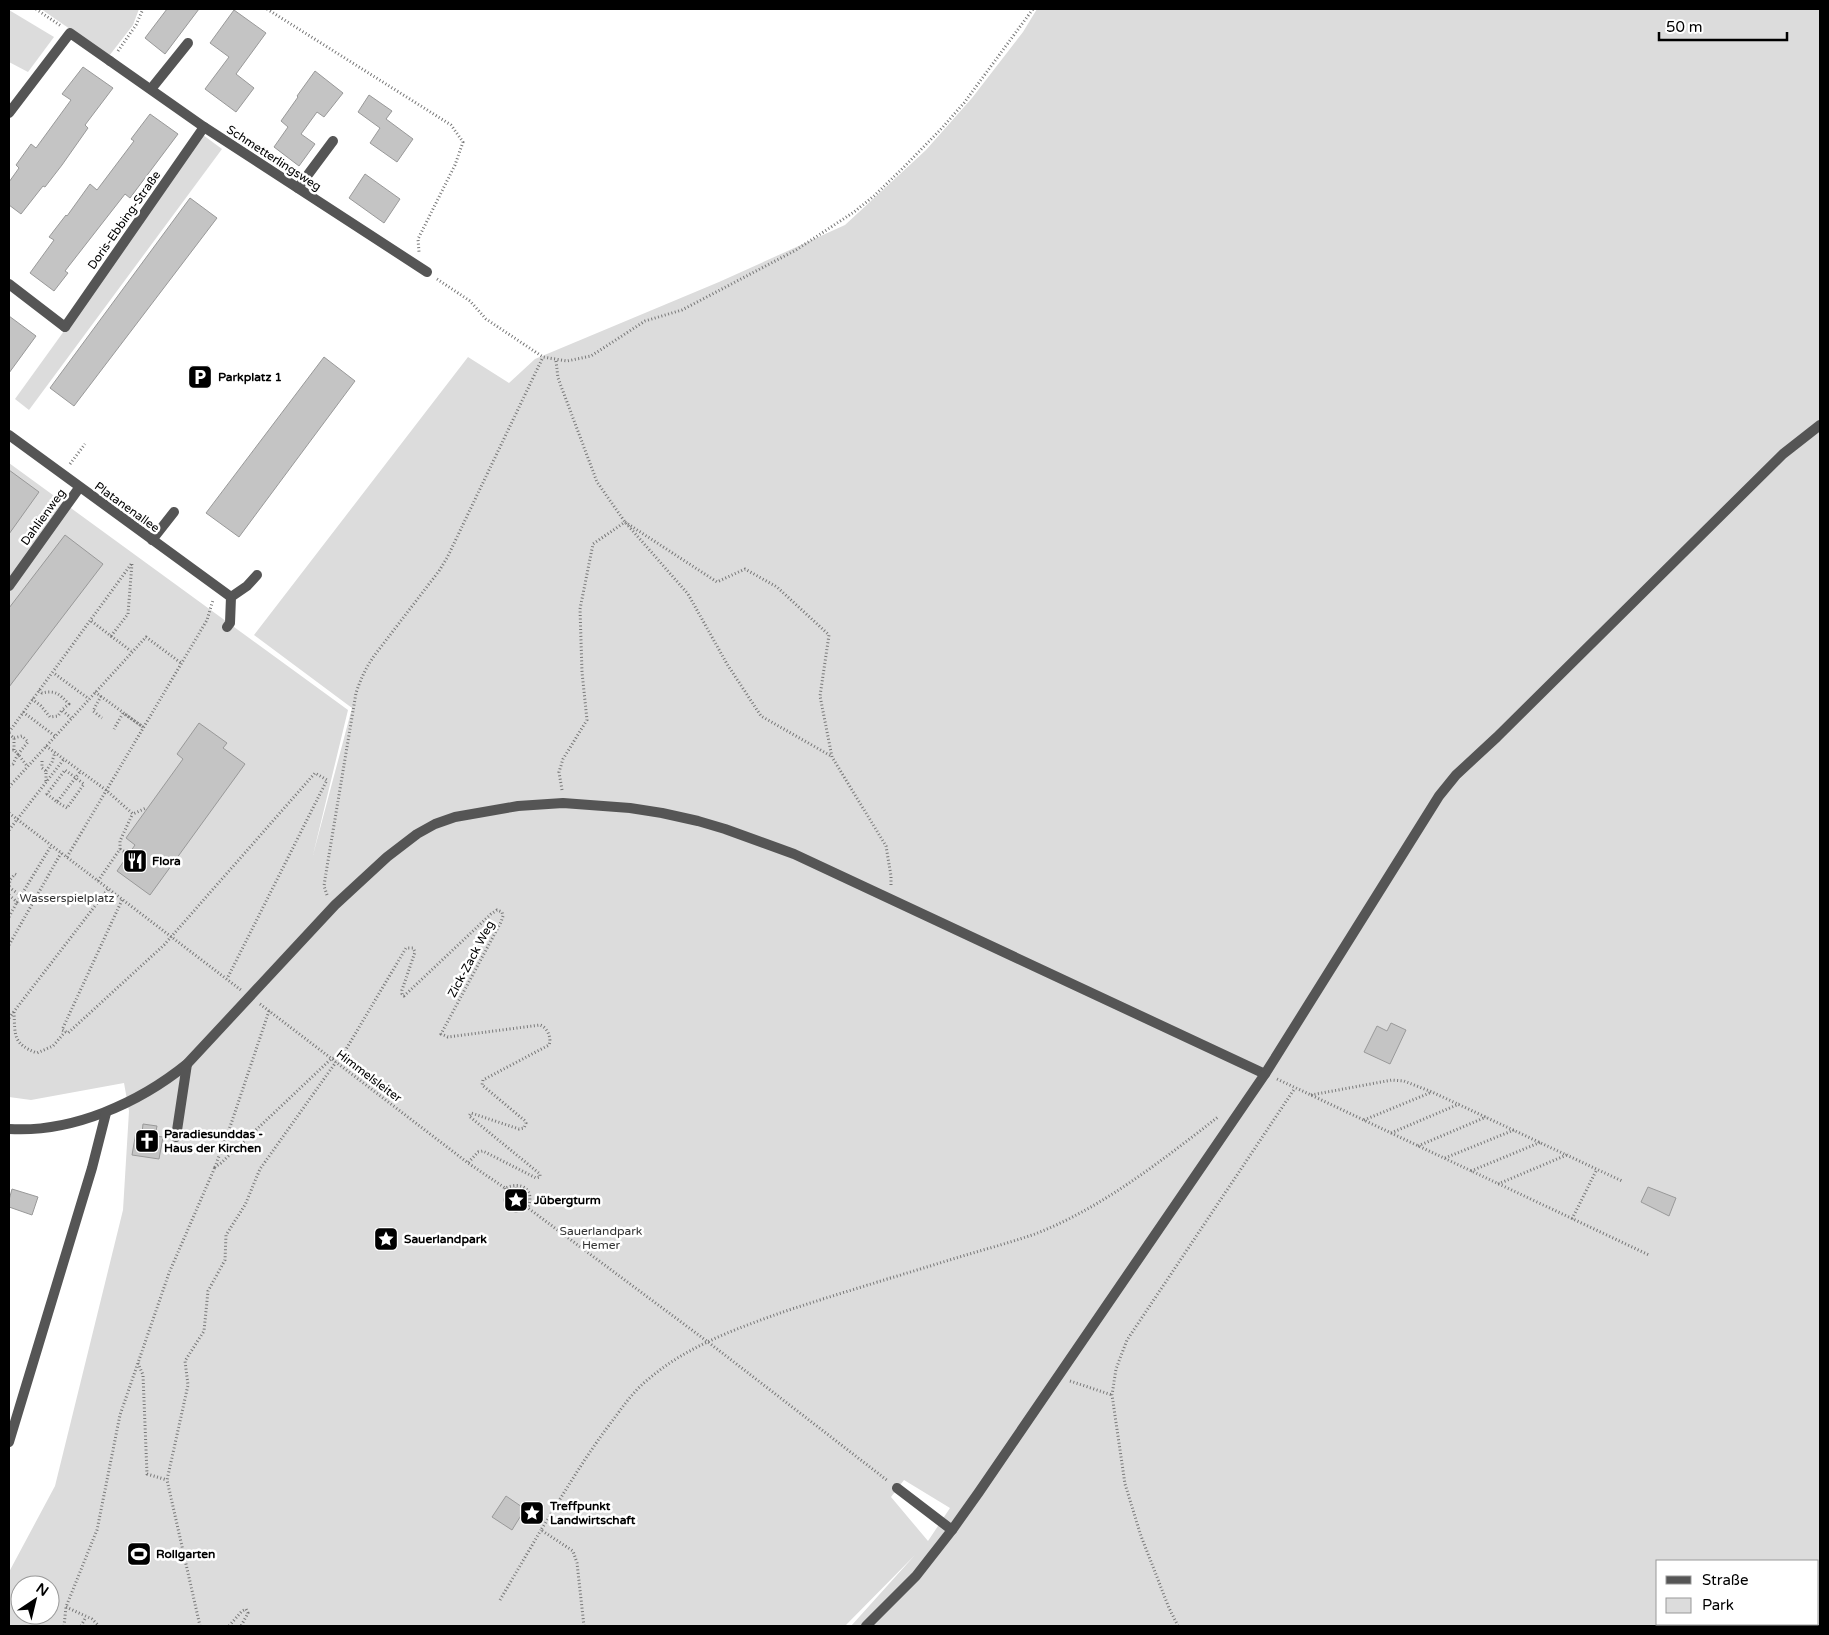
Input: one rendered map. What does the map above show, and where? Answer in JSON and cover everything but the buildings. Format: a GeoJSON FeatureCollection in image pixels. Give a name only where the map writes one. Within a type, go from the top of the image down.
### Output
{"type":"FeatureCollection","features":[{"type":"Feature","properties":{"kind":"street","name":"Schmetterlingsweg"},"geometry":{"type":"LineString","coordinates":[[70,33],[204,127],[427,272]]}},
{"type":"Feature","properties":{"kind":"street"},"geometry":{"type":"LineString","coordinates":[[9,113],[70,33]]}},
{"type":"Feature","properties":{"kind":"street"},"geometry":{"type":"LineString","coordinates":[[151,90],[188,43]]}},
{"type":"Feature","properties":{"kind":"street","name":"Doris-Ebbing-Straße"},"geometry":{"type":"LineString","coordinates":[[9,284],[65,327],[204,127]]}},
{"type":"Feature","properties":{"kind":"street"},"geometry":{"type":"LineString","coordinates":[[298,188],[333,141]]}},
{"type":"Feature","properties":{"kind":"street"},"geometry":{"type":"LineString","coordinates":[[866,1626],[916,1576],[952,1530],[1265,1074],[1426,814],[1456,775],[1498,736],[1783,454],[1820,425]]}},
{"type":"Feature","properties":{"kind":"street","name":"Platanenallee"},"geometry":{"type":"LineString","coordinates":[[9,435],[79,488],[231,597]]}},
{"type":"Feature","properties":{"kind":"street","name":"Dahlienweg"},"geometry":{"type":"LineString","coordinates":[[9,586],[79,488]]}},
{"type":"Feature","properties":{"kind":"street"},"geometry":{"type":"LineString","coordinates":[[152,540],[174,512]]}},
{"type":"Feature","properties":{"kind":"street"},"geometry":{"type":"LineString","coordinates":[[227,627],[230,623],[231,597],[247,586],[256,575]]}},
{"type":"Feature","properties":{"kind":"street"},"geometry":{"type":"LineString","coordinates":[[9,1129],[34,1129],[61,1125],[106,1112],[158,1085],[187,1064],[335,905],[400,845],[435,824],[454,817],[518,806],[563,803],[662,812],[716,826],[794,854],[1265,1074]]}},
{"type":"Feature","properties":{"kind":"street"},"geometry":{"type":"LineString","coordinates":[[176,1136],[187,1064]]}},
{"type":"Feature","properties":{"kind":"street"},"geometry":{"type":"LineString","coordinates":[[9,1442],[92,1168],[106,1112]]}},
{"type":"Feature","properties":{"kind":"street"},"geometry":{"type":"LineString","coordinates":[[897,1488],[952,1530]]}},
{"type":"Feature","properties":{"kind":"path"},"geometry":{"type":"LineString","coordinates":[[36,9],[70,33]]}},
{"type":"Feature","properties":{"kind":"path"},"geometry":{"type":"LineString","coordinates":[[110,61],[136,25],[143,9]]}},
{"type":"Feature","properties":{"kind":"path"},"geometry":{"type":"LineString","coordinates":[[267,9],[451,125],[463,142],[455,165],[418,238],[420,260],[427,272],[470,301],[486,319],[543,357],[572,361],[591,356],[645,321],[682,310],[796,250],[845,219],[874,196],[936,135],[964,103],[1032,9]]}},
{"type":"Feature","properties":{"kind":"path"},"geometry":{"type":"LineString","coordinates":[[324,879],[356,693],[360,680],[372,658],[447,558],[543,357]]}},
{"type":"Feature","properties":{"kind":"path"},"geometry":{"type":"LineString","coordinates":[[556,360],[558,378],[598,482],[625,522],[688,594],[727,664],[761,716],[832,756]]}},
{"type":"Feature","properties":{"kind":"path"},"geometry":{"type":"LineString","coordinates":[[62,475],[85,444]]}},
{"type":"Feature","properties":{"kind":"path"},"geometry":{"type":"LineString","coordinates":[[625,522],[717,582],[745,569],[777,587],[829,634],[820,696],[832,756],[886,846],[891,876],[891,900]]}},
{"type":"Feature","properties":{"kind":"path"},"geometry":{"type":"LineString","coordinates":[[563,803],[559,772],[563,759],[587,720],[582,672],[580,609],[593,544],[625,522]]}},
{"type":"Feature","properties":{"kind":"path"},"geometry":{"type":"LineString","coordinates":[[27,766],[14,750],[14,738],[9,733],[132,563],[128,614],[111,636]]}},
{"type":"Feature","properties":{"kind":"path"},"geometry":{"type":"LineString","coordinates":[[66,857],[207,620],[218,588]]}},
{"type":"Feature","properties":{"kind":"path"},"geometry":{"type":"LineString","coordinates":[[90,620],[131,651]]}},
{"type":"Feature","properties":{"kind":"path"},"geometry":{"type":"LineString","coordinates":[[9,787],[131,651],[146,637],[181,663]]}},
{"type":"Feature","properties":{"kind":"path"},"geometry":{"type":"LineString","coordinates":[[55,674],[89,699]]}},
{"type":"Feature","properties":{"kind":"path"},"geometry":{"type":"LineString","coordinates":[[32,699],[50,717],[58,716],[69,704],[58,692],[42,693],[39,690]]}},
{"type":"Feature","properties":{"kind":"path"},"geometry":{"type":"LineString","coordinates":[[95,692],[143,727]]}},
{"type":"Feature","properties":{"kind":"path"},"geometry":{"type":"LineString","coordinates":[[100,696],[93,711],[102,718]]}},
{"type":"Feature","properties":{"kind":"path"},"geometry":{"type":"LineString","coordinates":[[62,710],[71,718]]}},
{"type":"Feature","properties":{"kind":"path"},"geometry":{"type":"LineString","coordinates":[[23,712],[55,736]]}},
{"type":"Feature","properties":{"kind":"path"},"geometry":{"type":"LineString","coordinates":[[114,729],[123,714]]}},
{"type":"Feature","properties":{"kind":"path"},"geometry":{"type":"LineString","coordinates":[[9,765],[13,764],[18,754],[28,742],[22,736],[14,738]]}},
{"type":"Feature","properties":{"kind":"path"},"geometry":{"type":"LineString","coordinates":[[46,746],[106,790],[133,814],[146,808]]}},
{"type":"Feature","properties":{"kind":"path"},"geometry":{"type":"LineString","coordinates":[[9,750],[14,750]]}},
{"type":"Feature","properties":{"kind":"path"},"geometry":{"type":"LineString","coordinates":[[46,782],[46,771],[52,762],[54,752]]}},
{"type":"Feature","properties":{"kind":"path"},"geometry":{"type":"LineString","coordinates":[[9,830],[64,759]]}},
{"type":"Feature","properties":{"kind":"path"},"geometry":{"type":"LineString","coordinates":[[42,761],[42,768],[46,771]]}},
{"type":"Feature","properties":{"kind":"path"},"geometry":{"type":"LineString","coordinates":[[65,770],[84,784],[67,808],[47,794],[57,781],[65,770]]}},
{"type":"Feature","properties":{"kind":"path"},"geometry":{"type":"LineString","coordinates":[[58,802],[80,772]]}},
{"type":"Feature","properties":{"kind":"path"},"geometry":{"type":"LineString","coordinates":[[14,1012],[18,1041],[24,1048],[37,1053],[53,1046],[65,1032],[68,1033],[172,937],[315,773],[327,780],[227,979]]}},
{"type":"Feature","properties":{"kind":"path"},"geometry":{"type":"LineString","coordinates":[[51,776],[57,781]]}},
{"type":"Feature","properties":{"kind":"path"},"geometry":{"type":"LineString","coordinates":[[9,813],[212,968]]}},
{"type":"Feature","properties":{"kind":"path"},"geometry":{"type":"LineString","coordinates":[[98,881],[120,849],[120,840],[132,815]]}},
{"type":"Feature","properties":{"kind":"path"},"geometry":{"type":"LineString","coordinates":[[9,917],[51,846]]}},
{"type":"Feature","properties":{"kind":"path"},"geometry":{"type":"LineString","coordinates":[[120,849],[128,854]]}},
{"type":"Feature","properties":{"kind":"path"},"geometry":{"type":"LineString","coordinates":[[9,945],[61,853]]}},
{"type":"Feature","properties":{"kind":"path"},"geometry":{"type":"LineString","coordinates":[[17,875],[15,874],[10,880],[9,887],[21,896]]}},
{"type":"Feature","properties":{"kind":"path"},"geometry":{"type":"LineString","coordinates":[[9,1018],[108,889]]}},
{"type":"Feature","properties":{"kind":"path"},"geometry":{"type":"LineString","coordinates":[[9,895],[18,902]]}},
{"type":"Feature","properties":{"kind":"path"},"geometry":{"type":"LineString","coordinates":[[65,1032],[62,1030],[122,900]]}},
{"type":"Feature","properties":{"kind":"path","name":"Zick-Zack Weg"},"geometry":{"type":"LineString","coordinates":[[215,1166],[221,1163],[332,1058],[345,1052],[406,948],[413,948],[415,952],[402,990],[404,996],[497,910],[502,912],[501,922],[441,1034],[448,1036],[540,1025],[546,1028],[550,1040],[549,1045],[482,1082],[482,1085],[524,1120],[526,1123],[524,1128],[519,1129],[471,1113],[469,1116],[540,1174],[540,1176],[536,1178],[483,1151],[478,1152],[468,1163]]}},
{"type":"Feature","properties":{"kind":"path"},"geometry":{"type":"LineString","coordinates":[[64,1626],[66,1608],[97,1530],[120,1415],[169,1273],[230,1128],[269,1011]]}},
{"type":"Feature","properties":{"kind":"path","name":"Himmelsleiter"},"geometry":{"type":"LineString","coordinates":[[276,1016],[468,1163],[505,1188]]}},
{"type":"Feature","properties":{"kind":"path"},"geometry":{"type":"LineString","coordinates":[[200,1626],[167,1480],[188,1385],[185,1361],[204,1331],[208,1290],[225,1260],[226,1235],[245,1205],[260,1169],[336,1062]]}},
{"type":"Feature","properties":{"kind":"path"},"geometry":{"type":"LineString","coordinates":[[1265,1074],[1649,1256]]}},
{"type":"Feature","properties":{"kind":"path"},"geometry":{"type":"LineString","coordinates":[[1311,1095],[1392,1080],[1404,1081],[1569,1154],[1622,1181]]}},
{"type":"Feature","properties":{"kind":"path"},"geometry":{"type":"LineString","coordinates":[[1178,1626],[1141,1536],[1125,1484],[1112,1395],[1116,1369],[1127,1340],[1295,1088]]}},
{"type":"Feature","properties":{"kind":"path"},"geometry":{"type":"LineString","coordinates":[[1364,1121],[1432,1092]]}},
{"type":"Feature","properties":{"kind":"path"},"geometry":{"type":"LineString","coordinates":[[1390,1133],[1459,1104]]}},
{"type":"Feature","properties":{"kind":"path"},"geometry":{"type":"LineString","coordinates":[[500,1600],[540,1530],[601,1436],[632,1394],[652,1376],[708,1342],[784,1312],[1003,1244],[1066,1220],[1132,1181],[1174,1152],[1220,1116]]}},
{"type":"Feature","properties":{"kind":"path"},"geometry":{"type":"LineString","coordinates":[[1417,1146],[1486,1117]]}},
{"type":"Feature","properties":{"kind":"path"},"geometry":{"type":"LineString","coordinates":[[1444,1159],[1514,1130]]}},
{"type":"Feature","properties":{"kind":"path"},"geometry":{"type":"LineString","coordinates":[[1470,1171],[1541,1142]]}},
{"type":"Feature","properties":{"kind":"path"},"geometry":{"type":"LineString","coordinates":[[1498,1184],[1569,1154]]}},
{"type":"Feature","properties":{"kind":"path"},"geometry":{"type":"LineString","coordinates":[[1572,1219],[1598,1169]]}},
{"type":"Feature","properties":{"kind":"path"},"geometry":{"type":"LineString","coordinates":[[507,1193],[505,1188],[517,1184],[524,1187],[530,1194],[531,1202],[528,1208],[708,1342],[897,1488]]}},
{"type":"Feature","properties":{"kind":"path"},"geometry":{"type":"LineString","coordinates":[[138,1362],[143,1375],[146,1474],[167,1480]]}},
{"type":"Feature","properties":{"kind":"path"},"geometry":{"type":"LineString","coordinates":[[1059,1373],[1073,1383],[1112,1395]]}},
{"type":"Feature","properties":{"kind":"path"},"geometry":{"type":"LineString","coordinates":[[540,1530],[573,1551],[577,1563],[584,1626]]}},
{"type":"Feature","properties":{"kind":"path"},"geometry":{"type":"LineString","coordinates":[[66,1608],[92,1619],[99,1626]]}},
{"type":"Feature","properties":{"kind":"path"},"geometry":{"type":"LineString","coordinates":[[229,1626],[246,1609],[248,1612],[240,1626]]}},
{"type":"Feature","properties":{"kind":"path"},"geometry":{"type":"LineString","coordinates":[[81,1626],[86,1616]]}},
{"type":"Feature","properties":{"kind":"green space"},"geometry":{"type":"Polygon","coordinates":[[[41,9],[139,9],[133,25],[109,56],[41,9]]]}},
{"type":"Feature","properties":{"kind":"green space"},"geometry":{"type":"Polygon","coordinates":[[[1037,9],[1820,9],[1820,1626],[851,1626],[915,1555],[845,1626],[9,1626],[9,1572],[55,1486],[123,1210],[129,1111],[124,1083],[31,1100],[9,1097],[9,463],[348,710],[313,855],[352,708],[254,635],[468,357],[509,383],[535,359],[719,282],[845,225],[926,150],[972,98],[1023,32],[1037,9]],[[904,1480],[891,1497],[928,1541],[950,1508],[904,1480]]]}},
{"type":"Feature","properties":{"kind":"green space"},"geometry":{"type":"Polygon","coordinates":[[[9,10],[54,37],[28,72],[9,62],[9,10]]]}},
{"type":"Feature","properties":{"kind":"green space"},"geometry":{"type":"Polygon","coordinates":[[[203,135],[222,149],[29,410],[15,399],[203,135]]]}},
{"type":"Feature","properties":{"kind":"place","name":"Parkplatz 1"},"geometry":{"type":"Point","coordinates":[200,377]}},
{"type":"Feature","properties":{"kind":"place","name":"Flora"},"geometry":{"type":"Point","coordinates":[135,861]}},
{"type":"Feature","properties":{"kind":"place","name":"Paradiesunddas - Haus der Kirchen"},"geometry":{"type":"Point","coordinates":[147,1141]}},
{"type":"Feature","properties":{"kind":"place","name":"Jübergturm"},"geometry":{"type":"Point","coordinates":[516,1200]}},
{"type":"Feature","properties":{"kind":"place","name":"Sauerlandpark"},"geometry":{"type":"Point","coordinates":[386,1239]}},
{"type":"Feature","properties":{"kind":"place","name":"Treffpunkt Landwirtschaft"},"geometry":{"type":"Point","coordinates":[532,1513]}},
{"type":"Feature","properties":{"kind":"place","name":"Rollgarten"},"geometry":{"type":"Point","coordinates":[139,1554]}},
{"type":"Feature","properties":{"kind":"park label","name":"Wasserspielplatz"},"geometry":{"type":"Point","coordinates":[67,898]}},
{"type":"Feature","properties":{"kind":"park label","name":"Sauerlandpark Hemer"},"geometry":{"type":"Point","coordinates":[601,1238]}}]}
